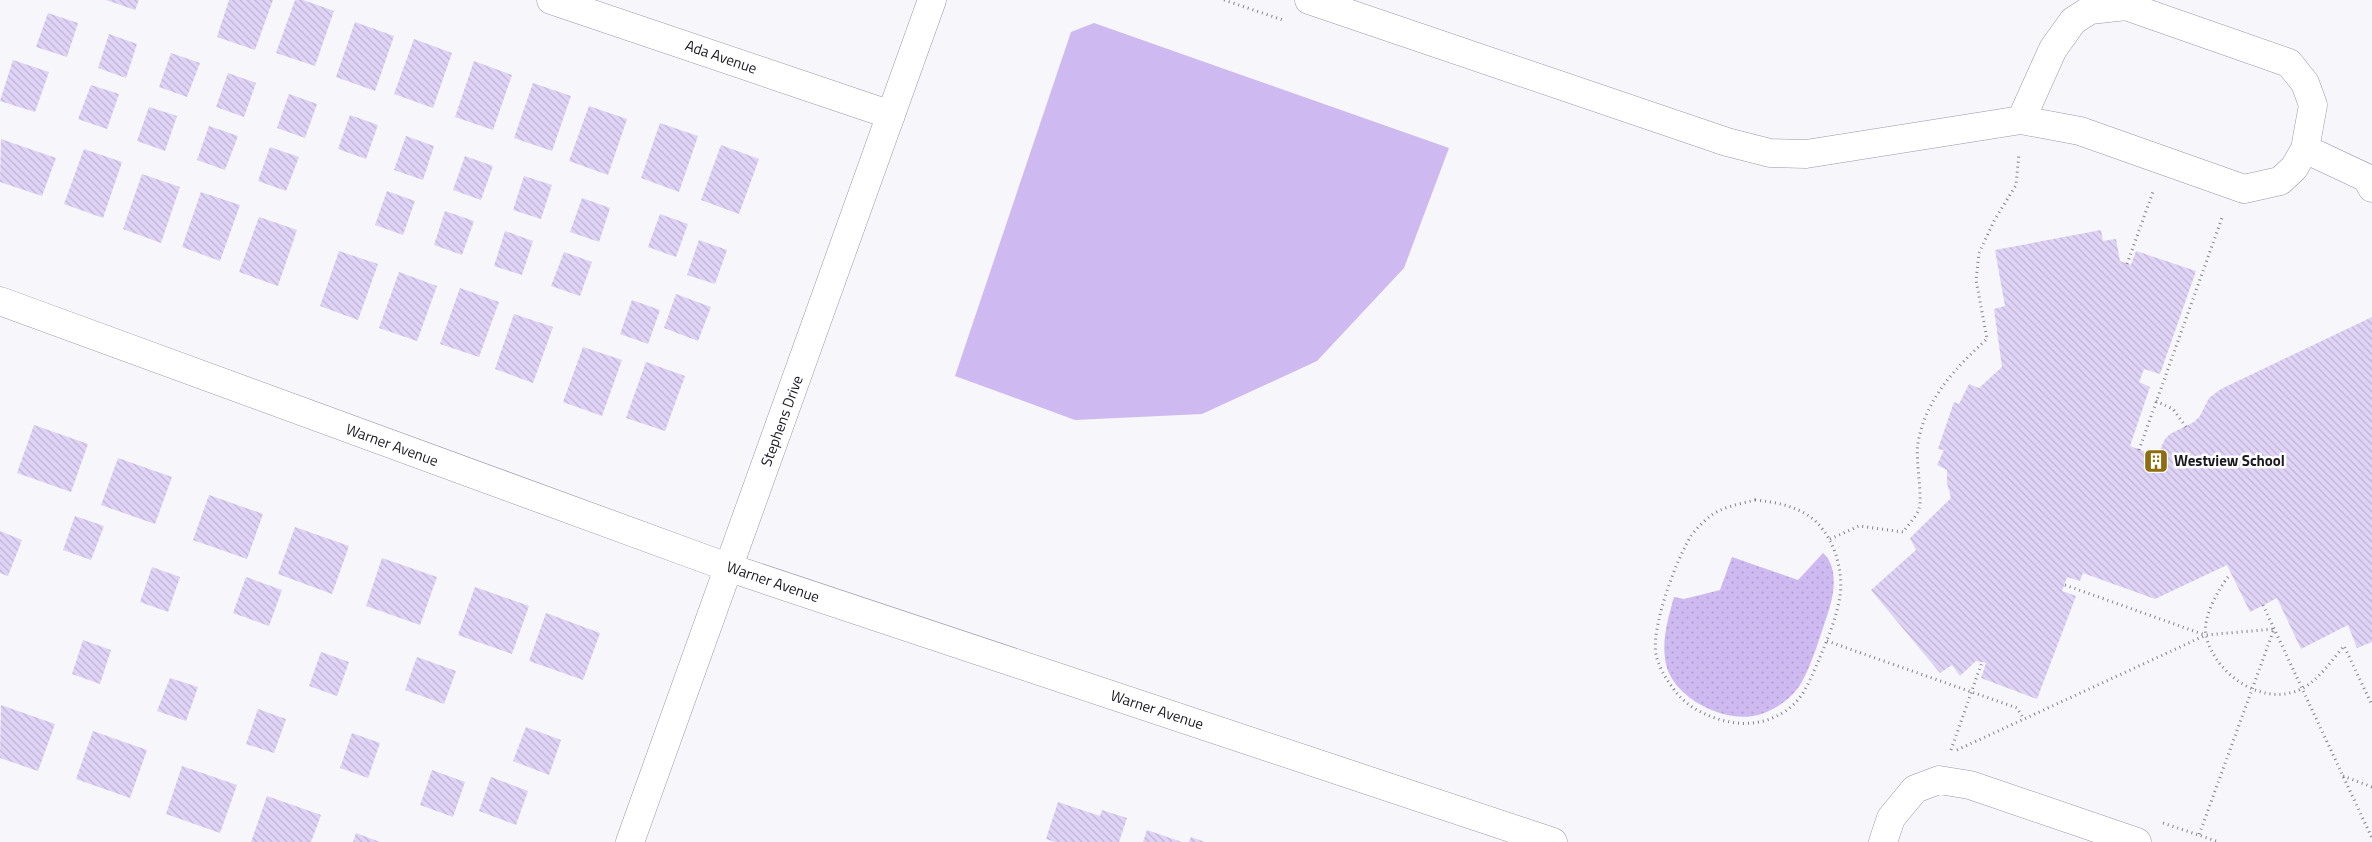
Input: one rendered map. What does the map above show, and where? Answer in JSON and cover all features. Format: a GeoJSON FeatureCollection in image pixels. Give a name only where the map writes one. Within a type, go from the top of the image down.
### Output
{"type":"FeatureCollection","features":[{"type":"Feature","properties":{"kind":"street","name":"Ada Avenue"},"geometry":{"type":"LineString","coordinates":[[551,0],[891,115]]}},
{"type":"Feature","properties":{"kind":"street","name":"Stephens Drive"},"geometry":{"type":"LineString","coordinates":[[630,842],[730,568],[932,0]]}},
{"type":"Feature","properties":{"kind":"street"},"geometry":{"type":"LineString","coordinates":[[1309,0],[1727,142],[1770,153],[1806,154],[2021,120],[2080,132],[2244,189],[2280,181],[2294,168],[2305,149],[2313,105],[2305,83],[2289,63],[2126,6],[2090,10],[2073,21],[2053,49],[2021,120]]}},
{"type":"Feature","properties":{"kind":"street"},"geometry":{"type":"LineString","coordinates":[[2305,149],[2367,178],[2372,188]]}},
{"type":"Feature","properties":{"kind":"street","name":"Warner Avenue"},"geometry":{"type":"LineString","coordinates":[[0,301],[730,568],[1553,842]]}},
{"type":"Feature","properties":{"kind":"street"},"geometry":{"type":"LineString","coordinates":[[1883,842],[1891,818],[1915,789],[1939,780],[1970,785],[2137,842]]}},
{"type":"Feature","properties":{"kind":"path"},"geometry":{"type":"LineString","coordinates":[[1830,539],[1859,526],[1904,532],[1919,508],[1917,445],[1925,418],[1942,386],[1961,363],[1987,339],[1976,280],[1979,253],[1994,221],[2016,185],[2020,147]]}},
{"type":"Feature","properties":{"kind":"path"},"geometry":{"type":"LineString","coordinates":[[2127,264],[2155,187]]}},
{"type":"Feature","properties":{"kind":"path"},"geometry":{"type":"LineString","coordinates":[[2138,450],[2224,212]]}},
{"type":"Feature","properties":{"kind":"path"},"geometry":{"type":"LineString","coordinates":[[2156,401],[2172,409],[2186,427]]}},
{"type":"Feature","properties":{"kind":"path"},"geometry":{"type":"LineString","coordinates":[[1755,500],[1780,502],[1800,510],[1818,523],[1830,539],[1840,569],[1840,596],[1827,641],[1804,692],[1798,699],[1785,712],[1765,721],[1742,724],[1702,713],[1680,698],[1665,678],[1656,655],[1656,629],[1670,585],[1691,535],[1710,516],[1755,500]]}},
{"type":"Feature","properties":{"kind":"path"},"geometry":{"type":"LineString","coordinates":[[2228,577],[2218,590],[2208,615],[2206,635],[2224,668],[2238,682],[2252,690],[2265,694],[2285,693],[2301,689],[2316,677],[2344,646],[2372,705]]}},
{"type":"Feature","properties":{"kind":"path"},"geometry":{"type":"LineString","coordinates":[[2065,585],[2206,635]]}},
{"type":"Feature","properties":{"kind":"path"},"geometry":{"type":"LineString","coordinates":[[2263,605],[2372,838]]}},
{"type":"Feature","properties":{"kind":"path"},"geometry":{"type":"LineString","coordinates":[[1982,662],[1950,753],[2206,635],[2274,629]]}},
{"type":"Feature","properties":{"kind":"path"},"geometry":{"type":"LineString","coordinates":[[2199,835],[2274,629]]}},
{"type":"Feature","properties":{"kind":"path"},"geometry":{"type":"LineString","coordinates":[[1827,641],[2017,708],[2024,719]]}},
{"type":"Feature","properties":{"kind":"path"},"geometry":{"type":"LineString","coordinates":[[2343,776],[2372,787]]}},
{"type":"Feature","properties":{"kind":"shaded area"},"geometry":{"type":"Polygon","coordinates":[[[1094,23],[1449,148],[1404,268],[1317,361],[1202,414],[1075,420],[955,376],[1071,32],[1094,23]]]}},
{"type":"Feature","properties":{"kind":"shaded area"},"geometry":{"type":"Polygon","coordinates":[[[1823,553],[1828,559],[1833,573],[1832,598],[1811,663],[1798,688],[1790,697],[1775,708],[1758,715],[1745,717],[1731,716],[1702,706],[1679,688],[1666,664],[1664,647],[1674,597],[1684,599],[1720,590],[1732,557],[1798,580],[1823,553]]]}},
{"type":"Feature","properties":{"kind":"building"},"geometry":{"type":"Polygon","coordinates":[[[106,0],[139,0],[135,10],[106,0]]]}},
{"type":"Feature","properties":{"kind":"building"},"geometry":{"type":"Polygon","coordinates":[[[229,0],[273,0],[255,50],[217,37],[229,0]]]}},
{"type":"Feature","properties":{"kind":"building"},"geometry":{"type":"Polygon","coordinates":[[[295,0],[303,0],[334,11],[315,66],[276,53],[295,0]]]}},
{"type":"Feature","properties":{"kind":"building"},"geometry":{"type":"Polygon","coordinates":[[[48,13],[78,23],[67,57],[36,47],[48,13]]]}},
{"type":"Feature","properties":{"kind":"building"},"geometry":{"type":"Polygon","coordinates":[[[355,22],[394,36],[375,91],[336,77],[355,22]]]}},
{"type":"Feature","properties":{"kind":"building"},"geometry":{"type":"Polygon","coordinates":[[[109,34],[137,44],[126,78],[98,68],[109,34]]]}},
{"type":"Feature","properties":{"kind":"building"},"geometry":{"type":"Polygon","coordinates":[[[414,39],[452,53],[433,108],[394,94],[414,39]]]}},
{"type":"Feature","properties":{"kind":"building"},"geometry":{"type":"Polygon","coordinates":[[[171,53],[200,63],[187,97],[159,87],[171,53]]]}},
{"type":"Feature","properties":{"kind":"building"},"geometry":{"type":"Polygon","coordinates":[[[13,60],[49,72],[35,112],[0,101],[13,60]]]}},
{"type":"Feature","properties":{"kind":"building"},"geometry":{"type":"Polygon","coordinates":[[[474,61],[512,75],[493,130],[455,117],[474,61]]]}},
{"type":"Feature","properties":{"kind":"building"},"geometry":{"type":"Polygon","coordinates":[[[228,73],[256,83],[244,117],[216,107],[228,73]]]}},
{"type":"Feature","properties":{"kind":"building"},"geometry":{"type":"Polygon","coordinates":[[[533,83],[571,96],[552,151],[514,138],[533,83]]]}},
{"type":"Feature","properties":{"kind":"building"},"geometry":{"type":"Polygon","coordinates":[[[91,85],[119,94],[107,129],[78,119],[91,85]]]}},
{"type":"Feature","properties":{"kind":"building"},"geometry":{"type":"Polygon","coordinates":[[[289,94],[317,104],[305,138],[277,128],[289,94]]]}},
{"type":"Feature","properties":{"kind":"building"},"geometry":{"type":"Polygon","coordinates":[[[589,106],[627,119],[608,175],[569,161],[589,106]]]}},
{"type":"Feature","properties":{"kind":"building"},"geometry":{"type":"Polygon","coordinates":[[[149,107],[177,116],[165,151],[137,141],[149,107]]]}},
{"type":"Feature","properties":{"kind":"building"},"geometry":{"type":"Polygon","coordinates":[[[350,115],[378,125],[366,159],[338,149],[350,115]]]}},
{"type":"Feature","properties":{"kind":"building"},"geometry":{"type":"Polygon","coordinates":[[[660,123],[698,136],[679,192],[641,178],[660,123]]]}},
{"type":"Feature","properties":{"kind":"building"},"geometry":{"type":"Polygon","coordinates":[[[209,126],[238,136],[225,170],[197,160],[209,126]]]}},
{"type":"Feature","properties":{"kind":"building"},"geometry":{"type":"Polygon","coordinates":[[[406,136],[434,146],[423,180],[394,170],[406,136]]]}},
{"type":"Feature","properties":{"kind":"building"},"geometry":{"type":"Polygon","coordinates":[[[1,139],[56,158],[42,196],[0,182],[1,139]]]}},
{"type":"Feature","properties":{"kind":"building"},"geometry":{"type":"Polygon","coordinates":[[[721,145],[759,159],[739,214],[701,200],[721,145]]]}},
{"type":"Feature","properties":{"kind":"building"},"geometry":{"type":"Polygon","coordinates":[[[270,147],[299,157],[286,191],[258,181],[270,147]]]}},
{"type":"Feature","properties":{"kind":"building"},"geometry":{"type":"Polygon","coordinates":[[[84,149],[122,162],[103,218],[64,204],[84,149]]]}},
{"type":"Feature","properties":{"kind":"building"},"geometry":{"type":"Polygon","coordinates":[[[465,156],[493,166],[481,200],[453,190],[465,156]]]}},
{"type":"Feature","properties":{"kind":"building"},"geometry":{"type":"Polygon","coordinates":[[[142,174],[180,187],[161,243],[123,229],[142,174]]]}},
{"type":"Feature","properties":{"kind":"building"},"geometry":{"type":"Polygon","coordinates":[[[524,176],[552,185],[541,219],[513,210],[524,176]]]}},
{"type":"Feature","properties":{"kind":"building"},"geometry":{"type":"Polygon","coordinates":[[[387,191],[415,201],[403,235],[375,225],[387,191]]]}},
{"type":"Feature","properties":{"kind":"building"},"geometry":{"type":"Polygon","coordinates":[[[201,192],[240,205],[220,261],[182,247],[201,192]]]}},
{"type":"Feature","properties":{"kind":"building"},"geometry":{"type":"Polygon","coordinates":[[[582,198],[610,208],[599,242],[570,232],[582,198]]]}},
{"type":"Feature","properties":{"kind":"building"},"geometry":{"type":"Polygon","coordinates":[[[445,211],[474,221],[462,255],[434,245],[445,211]]]}},
{"type":"Feature","properties":{"kind":"building"},"geometry":{"type":"Polygon","coordinates":[[[660,214],[688,224],[676,257],[648,247],[660,214]]]}},
{"type":"Feature","properties":{"kind":"building"},"geometry":{"type":"Polygon","coordinates":[[[259,217],[297,230],[278,286],[239,272],[259,217]]]}},
{"type":"Feature","properties":{"kind":"building","name":"Westview School"},"geometry":{"type":"Polygon","coordinates":[[[2101,230],[2103,241],[2116,239],[2120,261],[2131,265],[2136,251],[2196,271],[2160,374],[2144,369],[2139,382],[2150,387],[2130,446],[2157,456],[2165,439],[2170,434],[2194,422],[2200,416],[2209,398],[2221,389],[2372,317],[2372,642],[2357,648],[2348,625],[2301,649],[2277,598],[2250,612],[2227,565],[2155,599],[2083,573],[2080,581],[2067,577],[2062,591],[2076,596],[2037,699],[1981,678],[1986,663],[1976,661],[1960,676],[1952,665],[1940,673],[1871,590],[1916,550],[1910,538],[1951,498],[1947,483],[1947,470],[1937,465],[1944,450],[1938,449],[1954,402],[1959,404],[1969,384],[1979,388],[2002,367],[1994,309],[2005,306],[1995,250],[2101,230]]]}},
{"type":"Feature","properties":{"kind":"building"},"geometry":{"type":"Polygon","coordinates":[[[505,231],[533,241],[522,275],[494,266],[505,231]]]}},
{"type":"Feature","properties":{"kind":"building"},"geometry":{"type":"Polygon","coordinates":[[[699,240],[727,250],[715,284],[687,275],[699,240]]]}},
{"type":"Feature","properties":{"kind":"building"},"geometry":{"type":"Polygon","coordinates":[[[339,251],[378,264],[358,320],[320,306],[339,251]]]}},
{"type":"Feature","properties":{"kind":"building"},"geometry":{"type":"Polygon","coordinates":[[[564,252],[592,262],[580,296],[551,286],[564,252]]]}},
{"type":"Feature","properties":{"kind":"building"},"geometry":{"type":"Polygon","coordinates":[[[399,272],[437,286],[417,341],[379,328],[399,272]]]}},
{"type":"Feature","properties":{"kind":"building"},"geometry":{"type":"Polygon","coordinates":[[[460,288],[499,302],[479,357],[440,344],[460,288]]]}},
{"type":"Feature","properties":{"kind":"building"},"geometry":{"type":"Polygon","coordinates":[[[676,294],[711,307],[698,341],[664,328],[676,294]]]}},
{"type":"Feature","properties":{"kind":"building"},"geometry":{"type":"Polygon","coordinates":[[[632,300],[660,310],[648,344],[620,334],[632,300]]]}},
{"type":"Feature","properties":{"kind":"building"},"geometry":{"type":"Polygon","coordinates":[[[514,314],[553,327],[533,383],[495,369],[514,314]]]}},
{"type":"Feature","properties":{"kind":"building"},"geometry":{"type":"Polygon","coordinates":[[[583,347],[622,360],[602,416],[563,402],[583,347]]]}},
{"type":"Feature","properties":{"kind":"building"},"geometry":{"type":"Polygon","coordinates":[[[646,362],[685,376],[665,431],[626,418],[646,362]]]}},
{"type":"Feature","properties":{"kind":"building"},"geometry":{"type":"Polygon","coordinates":[[[34,425],[88,444],[71,492],[17,473],[34,425]]]}},
{"type":"Feature","properties":{"kind":"building"},"geometry":{"type":"Polygon","coordinates":[[[118,458],[172,477],[155,524],[101,505],[118,458]]]}},
{"type":"Feature","properties":{"kind":"building"},"geometry":{"type":"Polygon","coordinates":[[[209,495],[263,514],[247,559],[193,540],[209,495]]]}},
{"type":"Feature","properties":{"kind":"building"},"geometry":{"type":"Polygon","coordinates":[[[75,516],[104,526],[91,560],[63,550],[75,516]]]}},
{"type":"Feature","properties":{"kind":"building"},"geometry":{"type":"Polygon","coordinates":[[[295,527],[349,546],[332,594],[278,574],[295,527]]]}},
{"type":"Feature","properties":{"kind":"building"},"geometry":{"type":"Polygon","coordinates":[[[0,531],[22,540],[8,576],[0,573],[0,531]]]}},
{"type":"Feature","properties":{"kind":"building"},"geometry":{"type":"Polygon","coordinates":[[[382,558],[437,577],[420,625],[366,606],[382,558]]]}},
{"type":"Feature","properties":{"kind":"building"},"geometry":{"type":"Polygon","coordinates":[[[152,567],[180,577],[168,612],[140,602],[152,567]]]}},
{"type":"Feature","properties":{"kind":"building"},"geometry":{"type":"Polygon","coordinates":[[[246,577],[282,590],[269,626],[233,613],[246,577]]]}},
{"type":"Feature","properties":{"kind":"building"},"geometry":{"type":"Polygon","coordinates":[[[475,587],[529,606],[512,654],[458,635],[475,587]]]}},
{"type":"Feature","properties":{"kind":"building"},"geometry":{"type":"Polygon","coordinates":[[[546,613],[600,633],[583,680],[529,661],[546,613]]]}},
{"type":"Feature","properties":{"kind":"building"},"geometry":{"type":"Polygon","coordinates":[[[83,640],[111,650],[100,684],[72,674],[83,640]]]}},
{"type":"Feature","properties":{"kind":"building"},"geometry":{"type":"Polygon","coordinates":[[[321,652],[349,662],[337,696],[309,686],[321,652]]]}},
{"type":"Feature","properties":{"kind":"building"},"geometry":{"type":"Polygon","coordinates":[[[417,657],[456,671],[444,704],[405,690],[417,657]]]}},
{"type":"Feature","properties":{"kind":"building"},"geometry":{"type":"Polygon","coordinates":[[[170,678],[198,687],[186,721],[157,711],[170,678]]]}},
{"type":"Feature","properties":{"kind":"building"},"geometry":{"type":"Polygon","coordinates":[[[1,705],[55,724],[38,771],[0,758],[1,705]]]}},
{"type":"Feature","properties":{"kind":"building"},"geometry":{"type":"Polygon","coordinates":[[[258,709],[286,719],[274,753],[246,744],[258,709]]]}},
{"type":"Feature","properties":{"kind":"building"},"geometry":{"type":"Polygon","coordinates":[[[526,727],[561,740],[549,775],[513,761],[526,727]]]}},
{"type":"Feature","properties":{"kind":"building"},"geometry":{"type":"Polygon","coordinates":[[[93,731],[147,750],[130,798],[76,779],[93,731]]]}},
{"type":"Feature","properties":{"kind":"building"},"geometry":{"type":"Polygon","coordinates":[[[352,733],[380,743],[368,778],[340,768],[352,733]]]}},
{"type":"Feature","properties":{"kind":"building"},"geometry":{"type":"Polygon","coordinates":[[[182,766],[237,785],[220,833],[166,814],[182,766]]]}},
{"type":"Feature","properties":{"kind":"building"},"geometry":{"type":"Polygon","coordinates":[[[432,770],[465,782],[453,817],[420,805],[432,770]]]}},
{"type":"Feature","properties":{"kind":"building"},"geometry":{"type":"Polygon","coordinates":[[[491,777],[528,791],[516,825],[479,811],[491,777]]]}},
{"type":"Feature","properties":{"kind":"building"},"geometry":{"type":"Polygon","coordinates":[[[267,796],[321,815],[311,842],[251,842],[267,796]]]}},
{"type":"Feature","properties":{"kind":"building"},"geometry":{"type":"Polygon","coordinates":[[[1058,802],[1100,816],[1102,810],[1127,818],[1119,842],[1055,842],[1046,839],[1058,802]]]}},
{"type":"Feature","properties":{"kind":"building"},"geometry":{"type":"Polygon","coordinates":[[[1147,830],[1182,842],[1143,842],[1147,830]]]}},
{"type":"Feature","properties":{"kind":"building"},"geometry":{"type":"Polygon","coordinates":[[[356,833],[380,842],[353,842],[356,833]]]}},
{"type":"Feature","properties":{"kind":"building"},"geometry":{"type":"Polygon","coordinates":[[[1191,837],[1205,842],[1189,842],[1191,837]]]}},
{"type":"Feature","properties":{"kind":"place","name":"Westview School"},"geometry":{"type":"Point","coordinates":[2156,461]}}]}
